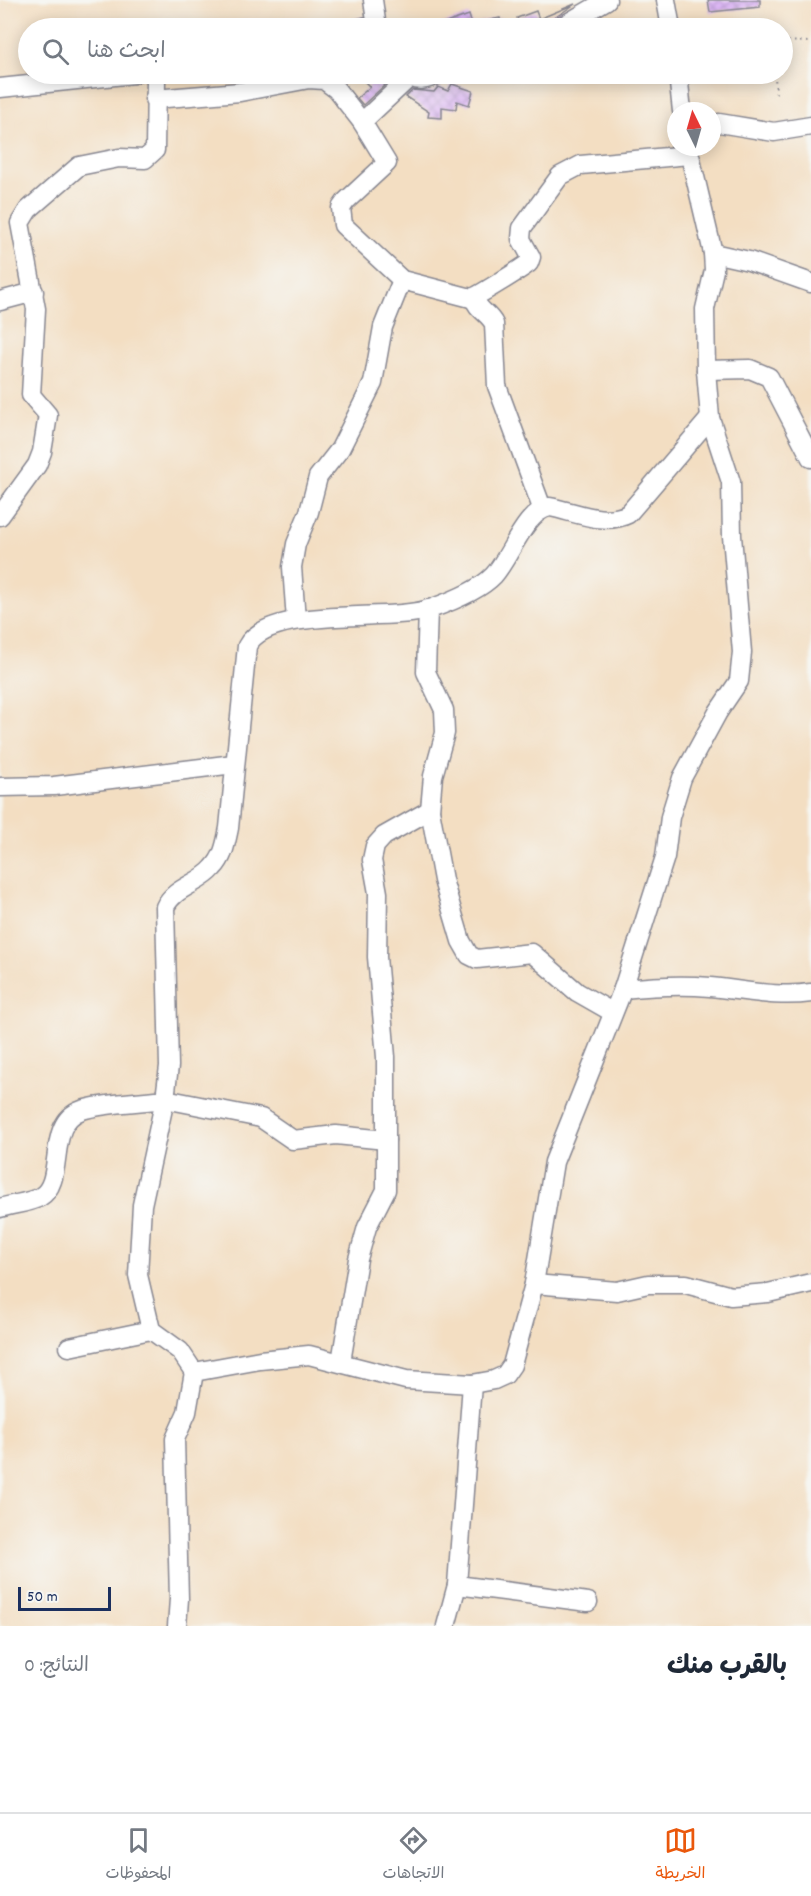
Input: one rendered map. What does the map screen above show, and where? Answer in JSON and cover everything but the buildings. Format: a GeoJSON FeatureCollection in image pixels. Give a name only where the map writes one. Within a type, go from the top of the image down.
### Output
{"type":"FeatureCollection","features":[{"type":"Feature","properties":{"kind":"street"},"geometry":{"type":"LineString","coordinates":[[373,0],[376,18]]}},
{"type":"Feature","properties":{"kind":"street"},"geometry":{"type":"LineString","coordinates":[[576,18],[607,0]]}},
{"type":"Feature","properties":{"kind":"street"},"geometry":{"type":"LineString","coordinates":[[666,0],[669,18]]}},
{"type":"Feature","properties":{"kind":"street"},"geometry":{"type":"LineString","coordinates":[[0,88],[38,84]]}},
{"type":"Feature","properties":{"kind":"street"},"geometry":{"type":"LineString","coordinates":[[0,516],[37,465],[45,438],[48,415],[31,395],[36,309],[22,245],[20,223],[22,216],[85,163],[119,158],[145,159],[151,155],[154,150],[156,84]]}},
{"type":"Feature","properties":{"kind":"street"},"geometry":{"type":"LineString","coordinates":[[154,99],[240,92],[283,84]]}},
{"type":"Feature","properties":{"kind":"street"},"geometry":{"type":"LineString","coordinates":[[332,84],[387,158],[387,163],[346,201],[340,217],[343,225],[402,280],[474,298],[529,263],[531,257],[521,239],[522,228],[552,185],[569,169],[581,165],[667,154]]}},
{"type":"Feature","properties":{"kind":"street"},"geometry":{"type":"LineString","coordinates":[[362,122],[400,84]]}},
{"type":"Feature","properties":{"kind":"street"},"geometry":{"type":"LineString","coordinates":[[679,84],[680,102]]}},
{"type":"Feature","properties":{"kind":"street"},"geometry":{"type":"LineString","coordinates":[[721,123],[774,132],[811,126]]}},
{"type":"Feature","properties":{"kind":"street"},"geometry":{"type":"LineString","coordinates":[[194,1372],[260,1360],[309,1355],[406,1380],[472,1384],[494,1380],[505,1375],[512,1365],[534,1284],[554,1162],[623,989],[665,857],[670,817],[682,778],[718,712],[739,681],[742,652],[732,536],[731,482],[710,418],[706,370],[705,309],[714,270],[713,253],[689,156]]}},
{"type":"Feature","properties":{"kind":"street"},"geometry":{"type":"LineString","coordinates":[[713,253],[748,261],[811,283]]}},
{"type":"Feature","properties":{"kind":"street"},"geometry":{"type":"LineString","coordinates":[[296,620],[292,567],[296,544],[309,512],[318,477],[340,449],[373,382],[379,364],[383,327],[402,280]]}},
{"type":"Feature","properties":{"kind":"street"},"geometry":{"type":"LineString","coordinates":[[0,301],[34,292]]}},
{"type":"Feature","properties":{"kind":"street"},"geometry":{"type":"LineString","coordinates":[[474,298],[494,324],[496,386],[542,508]]}},
{"type":"Feature","properties":{"kind":"street"},"geometry":{"type":"LineString","coordinates":[[706,370],[750,369],[769,377],[811,458]]}},
{"type":"Feature","properties":{"kind":"street"},"geometry":{"type":"LineString","coordinates":[[177,1626],[179,1599],[174,1498],[175,1439],[188,1412],[194,1372],[180,1351],[152,1330],[138,1275],[142,1205],[170,1066],[165,907],[169,898],[213,869],[224,852],[229,828],[247,646],[257,633],[296,620],[428,609],[476,588],[492,577],[532,518],[542,508],[550,507],[606,520],[618,519],[628,514],[710,418]]}},
{"type":"Feature","properties":{"kind":"street"},"geometry":{"type":"LineString","coordinates":[[428,609],[426,672],[444,710],[445,733],[434,776],[430,810],[443,879],[464,949],[477,959],[532,953],[577,992],[612,1012]]}},
{"type":"Feature","properties":{"kind":"street"},"geometry":{"type":"LineString","coordinates":[[0,787],[54,786],[234,764]]}},
{"type":"Feature","properties":{"kind":"street"},"geometry":{"type":"LineString","coordinates":[[341,1362],[358,1259],[367,1227],[386,1190],[386,1058],[377,957],[378,893],[372,860],[375,846],[384,836],[430,810]]}},
{"type":"Feature","properties":{"kind":"street"},"geometry":{"type":"LineString","coordinates":[[623,989],[676,984],[759,993],[795,995],[811,993]]}},
{"type":"Feature","properties":{"kind":"street"},"geometry":{"type":"LineString","coordinates":[[0,1208],[41,1197],[50,1187],[60,1136],[68,1120],[82,1110],[165,1099],[261,1118],[292,1140],[336,1135],[387,1140]]}},
{"type":"Feature","properties":{"kind":"street"},"geometry":{"type":"LineString","coordinates":[[534,1284],[617,1291],[648,1284],[686,1284],[731,1296],[768,1293],[811,1282]]}},
{"type":"Feature","properties":{"kind":"street"},"geometry":{"type":"LineString","coordinates":[[69,1347],[152,1330]]}},
{"type":"Feature","properties":{"kind":"street"},"geometry":{"type":"LineString","coordinates":[[446,1626],[457,1585],[472,1384]]}},
{"type":"Feature","properties":{"kind":"street"},"geometry":{"type":"LineString","coordinates":[[457,1585],[588,1602]]}},
{"type":"Feature","properties":{"kind":"path"},"geometry":{"type":"LineString","coordinates":[[793,41],[811,42]]}},
{"type":"Feature","properties":{"kind":"path"},"geometry":{"type":"LineString","coordinates":[[776,84],[776,99]]}}]}
